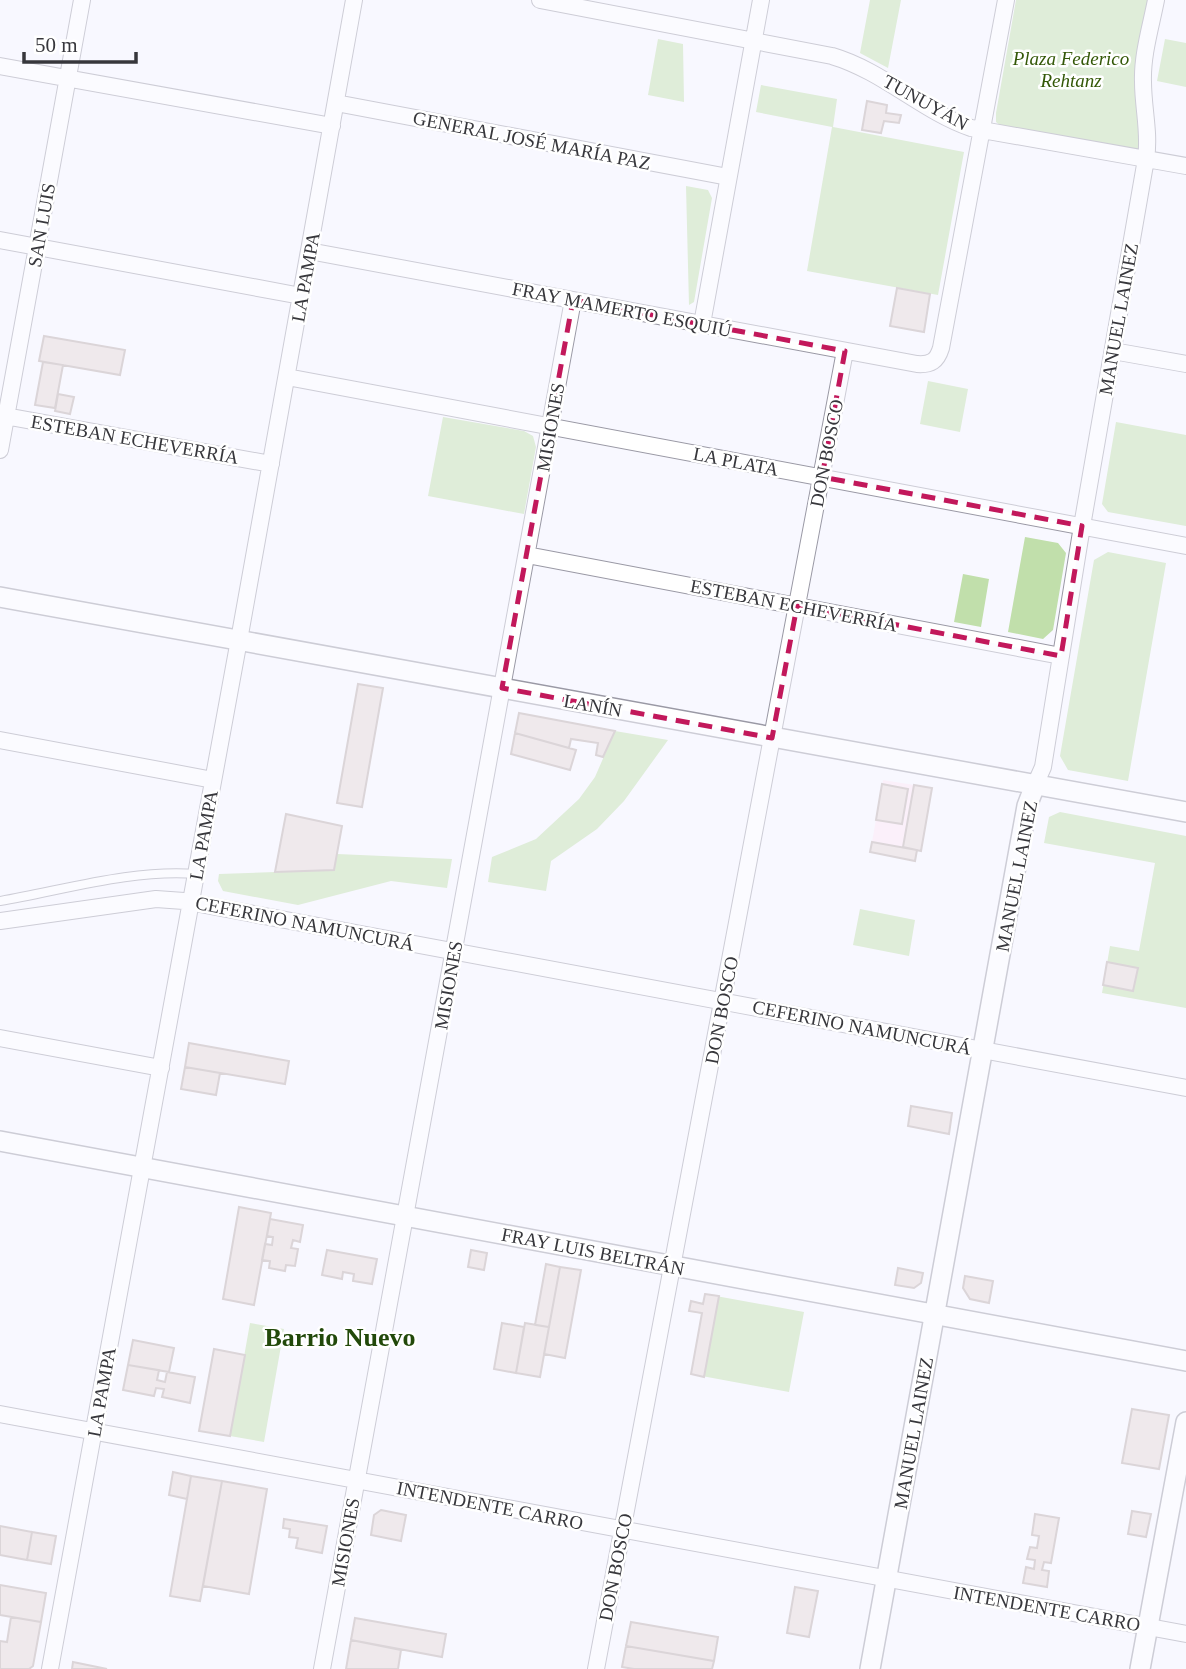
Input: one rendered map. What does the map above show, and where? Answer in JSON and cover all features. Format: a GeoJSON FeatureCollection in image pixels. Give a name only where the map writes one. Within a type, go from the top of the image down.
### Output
{"type":"FeatureCollection","features":[{"type":"Feature","properties":{"kind":"street","name":"SAN LUIS"},"geometry":{"type":"LineString","coordinates":[[0,450],[3,415],[82,0]]}},
{"type":"Feature","properties":{"kind":"street","name":"LA PAMPA"},"geometry":{"type":"LineString","coordinates":[[50,1669],[354,0]]}},
{"type":"Feature","properties":{"kind":"street","name":"TUNUYÁN"},"geometry":{"type":"LineString","coordinates":[[540,0],[820,53],[846,60],[870,71],[951,120],[971,128],[1186,166]]}},
{"type":"Feature","properties":{"kind":"street"},"geometry":{"type":"LineString","coordinates":[[702,324],[761,0]]}},
{"type":"Feature","properties":{"kind":"street"},"geometry":{"type":"LineString","coordinates":[[982,131],[1006,0]]}},
{"type":"Feature","properties":{"kind":"street","name":"MANUEL LAINEZ"},"geometry":{"type":"LineString","coordinates":[[870,1669],[1027,806],[1043,767],[1146,159],[1148,133],[1143,71],[1156,0]]}},
{"type":"Feature","properties":{"kind":"street"},"geometry":{"type":"LineString","coordinates":[[0,66],[332,126]]}},
{"type":"Feature","properties":{"kind":"street","name":"GENERAL JOSÉ MARÍA PAZ"},"geometry":{"type":"LineString","coordinates":[[336,103],[728,177]]}},
{"type":"Feature","properties":{"kind":"street","name":"FRAY MAMERTO ESQUIÚ"},"geometry":{"type":"LineString","coordinates":[[309,251],[845,351],[929,364],[938,357],[941,348],[982,131]]}},
{"type":"Feature","properties":{"kind":"street"},"geometry":{"type":"LineString","coordinates":[[0,240],[301,296]]}},
{"type":"Feature","properties":{"kind":"street","name":"MISIONES"},"geometry":{"type":"LineString","coordinates":[[322,1669],[573,300]]}},
{"type":"Feature","properties":{"kind":"street","name":"DON BOSCO"},"geometry":{"type":"LineString","coordinates":[[596,1669],[845,351]]}},
{"type":"Feature","properties":{"kind":"street"},"geometry":{"type":"LineString","coordinates":[[1113,351],[1186,365]]}},
{"type":"Feature","properties":{"kind":"street","name":"LA PLATA"},"geometry":{"type":"LineString","coordinates":[[286,377],[1186,546]]}},
{"type":"Feature","properties":{"kind":"street","name":"ESTEBAN ECHEVERRÍA"},"geometry":{"type":"LineString","coordinates":[[3,415],[271,464]]}},
{"type":"Feature","properties":{"kind":"street","name":"ESTEBAN ECHEVERRÍA"},"geometry":{"type":"LineString","coordinates":[[527,555],[1061,656]]}},
{"type":"Feature","properties":{"kind":"street","name":"LANÍN"},"geometry":{"type":"LineString","coordinates":[[0,597],[1186,812]]}},
{"type":"Feature","properties":{"kind":"street"},"geometry":{"type":"LineString","coordinates":[[0,740],[214,780]]}},
{"type":"Feature","properties":{"kind":"street","name":"CEFERINO NAMUNCURÁ"},"geometry":{"type":"LineString","coordinates":[[0,921],[156,899],[191,902],[1186,1088]]}},
{"type":"Feature","properties":{"kind":"street"},"geometry":{"type":"LineString","coordinates":[[0,1038],[160,1068]]}},
{"type":"Feature","properties":{"kind":"street","name":"FRAY LUIS BELTRÁN"},"geometry":{"type":"LineString","coordinates":[[0,1140],[1186,1361]]}},
{"type":"Feature","properties":{"kind":"street","name":"INTENDENTE CARRO"},"geometry":{"type":"LineString","coordinates":[[0,1414],[1186,1634]]}},
{"type":"Feature","properties":{"kind":"street"},"geometry":{"type":"LineString","coordinates":[[1140,1669],[1186,1422]]}},
{"type":"Feature","properties":{"kind":"lane","name":"CEFERINO NAMUNCURÁ"},"geometry":{"type":"LineString","coordinates":[[0,901],[141,874],[196,874]]}},
{"type":"Feature","properties":{"kind":"lane"},"geometry":{"type":"LineString","coordinates":[[21,919],[34,895]]}},
{"type":"Feature","properties":{"kind":"highlighted area"},"geometry":{"type":"Polygon","coordinates":[[[573,300],[845,351],[822,477],[1082,526],[1061,656],[797,606],[772,738],[502,688],[573,300]]]}},
{"type":"Feature","properties":{"kind":"shaded area"},"geometry":{"type":"Polygon","coordinates":[[[883,780],[914,785],[903,847],[872,842],[883,780]]]}},
{"type":"Feature","properties":{"kind":"green space"},"geometry":{"type":"Polygon","coordinates":[[[870,0],[901,0],[888,68],[860,53],[870,0]]]}},
{"type":"Feature","properties":{"kind":"green space","name":"Plaza Federico Rehtanz"},"geometry":{"type":"Polygon","coordinates":[[[1016,0],[1150,0],[1140,149],[1001,126],[996,122],[1016,0]]]}},
{"type":"Feature","properties":{"kind":"green space"},"geometry":{"type":"Polygon","coordinates":[[[658,39],[683,44],[684,102],[648,95],[658,39]]]}},
{"type":"Feature","properties":{"kind":"green space"},"geometry":{"type":"Polygon","coordinates":[[[1165,39],[1186,43],[1186,87],[1157,81],[1165,39]]]}},
{"type":"Feature","properties":{"kind":"green space"},"geometry":{"type":"Polygon","coordinates":[[[761,85],[837,99],[833,127],[964,152],[938,295],[807,271],[832,127],[756,112],[761,85]]]}},
{"type":"Feature","properties":{"kind":"green space"},"geometry":{"type":"Polygon","coordinates":[[[686,186],[708,190],[712,198],[694,302],[689,305],[686,186]]]}},
{"type":"Feature","properties":{"kind":"green space"},"geometry":{"type":"Polygon","coordinates":[[[928,381],[968,389],[960,432],[920,424],[928,381]]]}},
{"type":"Feature","properties":{"kind":"green space"},"geometry":{"type":"Polygon","coordinates":[[[443,417],[524,431],[533,436],[536,447],[524,514],[428,496],[443,417]]]}},
{"type":"Feature","properties":{"kind":"green space"},"geometry":{"type":"Polygon","coordinates":[[[1116,422],[1186,435],[1186,526],[1108,512],[1102,504],[1116,422]]]}},
{"type":"Feature","properties":{"kind":"green space"},"geometry":{"type":"Polygon","coordinates":[[[1025,537],[1058,543],[1066,553],[1053,630],[1043,639],[1008,632],[1025,537]]]}},
{"type":"Feature","properties":{"kind":"green space"},"geometry":{"type":"Polygon","coordinates":[[[1108,552],[1166,563],[1128,781],[1068,770],[1060,756],[1094,560],[1108,552]]]}},
{"type":"Feature","properties":{"kind":"green space"},"geometry":{"type":"Polygon","coordinates":[[[963,574],[989,579],[981,627],[954,622],[963,574]]]}},
{"type":"Feature","properties":{"kind":"green space"},"geometry":{"type":"Polygon","coordinates":[[[615,731],[668,740],[624,801],[597,829],[551,861],[546,891],[488,882],[492,857],[536,839],[579,799],[595,777],[615,731]]]}},
{"type":"Feature","properties":{"kind":"green space"},"geometry":{"type":"Polygon","coordinates":[[[1060,812],[1186,836],[1186,1008],[1102,993],[1110,946],[1139,951],[1155,863],[1044,843],[1049,817],[1060,812]]]}},
{"type":"Feature","properties":{"kind":"green space"},"geometry":{"type":"Polygon","coordinates":[[[337,854],[452,859],[447,888],[391,881],[298,905],[223,891],[218,881],[219,874],[333,870],[337,854]]]}},
{"type":"Feature","properties":{"kind":"green space"},"geometry":{"type":"Polygon","coordinates":[[[860,909],[915,920],[909,956],[853,945],[860,909]]]}},
{"type":"Feature","properties":{"kind":"green space"},"geometry":{"type":"Polygon","coordinates":[[[705,1294],[804,1312],[789,1392],[691,1374],[702,1314],[689,1311],[691,1301],[703,1303],[705,1294]]]}},
{"type":"Feature","properties":{"kind":"green space"},"geometry":{"type":"Polygon","coordinates":[[[250,1323],[284,1329],[264,1442],[230,1436],[250,1323]]]}},
{"type":"Feature","properties":{"kind":"building"},"geometry":{"type":"Polygon","coordinates":[[[867,101],[887,105],[886,113],[901,115],[899,123],[884,121],[881,133],[862,130],[867,101]]]}},
{"type":"Feature","properties":{"kind":"building"},"geometry":{"type":"Polygon","coordinates":[[[897,288],[930,294],[924,332],[890,326],[897,288]]]}},
{"type":"Feature","properties":{"kind":"building"},"geometry":{"type":"Polygon","coordinates":[[[44,336],[125,350],[120,375],[39,361],[44,336]]]}},
{"type":"Feature","properties":{"kind":"building"},"geometry":{"type":"Polygon","coordinates":[[[43,362],[63,365],[55,408],[35,405],[43,362]]]}},
{"type":"Feature","properties":{"kind":"building"},"geometry":{"type":"Polygon","coordinates":[[[58,394],[74,397],[70,414],[55,411],[58,394]]]}},
{"type":"Feature","properties":{"kind":"building"},"geometry":{"type":"Polygon","coordinates":[[[358,684],[383,688],[362,807],[337,803],[358,684]]]}},
{"type":"Feature","properties":{"kind":"building"},"geometry":{"type":"Polygon","coordinates":[[[519,713],[615,731],[603,757],[596,755],[598,743],[571,739],[569,748],[515,733],[519,713]]]}},
{"type":"Feature","properties":{"kind":"building"},"geometry":{"type":"Polygon","coordinates":[[[515,733],[576,750],[570,770],[511,754],[515,733]]]}},
{"type":"Feature","properties":{"kind":"building"},"geometry":{"type":"Polygon","coordinates":[[[882,784],[908,789],[902,824],[876,820],[882,784]]]}},
{"type":"Feature","properties":{"kind":"building"},"geometry":{"type":"Polygon","coordinates":[[[914,785],[932,788],[921,851],[903,847],[914,785]]]}},
{"type":"Feature","properties":{"kind":"building"},"geometry":{"type":"Polygon","coordinates":[[[286,814],[342,826],[334,870],[275,872],[286,814]]]}},
{"type":"Feature","properties":{"kind":"building"},"geometry":{"type":"Polygon","coordinates":[[[872,842],[917,850],[915,861],[870,852],[872,842]]]}},
{"type":"Feature","properties":{"kind":"building"},"geometry":{"type":"Polygon","coordinates":[[[1107,962],[1138,968],[1133,991],[1103,985],[1107,962]]]}},
{"type":"Feature","properties":{"kind":"building"},"geometry":{"type":"Polygon","coordinates":[[[189,1043],[289,1061],[285,1084],[185,1067],[189,1043]]]}},
{"type":"Feature","properties":{"kind":"building"},"geometry":{"type":"Polygon","coordinates":[[[185,1067],[220,1073],[216,1095],[181,1089],[185,1067]]]}},
{"type":"Feature","properties":{"kind":"building"},"geometry":{"type":"Polygon","coordinates":[[[911,1106],[952,1113],[949,1134],[908,1126],[911,1106]]]}},
{"type":"Feature","properties":{"kind":"building"},"geometry":{"type":"Polygon","coordinates":[[[239,1207],[271,1213],[254,1305],[223,1299],[239,1207]]]}},
{"type":"Feature","properties":{"kind":"building"},"geometry":{"type":"Polygon","coordinates":[[[270,1219],[303,1225],[300,1242],[293,1240],[291,1248],[298,1249],[295,1266],[286,1265],[285,1271],[269,1268],[270,1261],[262,1260],[265,1244],[272,1245],[273,1237],[267,1236],[270,1219]]]}},
{"type":"Feature","properties":{"kind":"building"},"geometry":{"type":"Polygon","coordinates":[[[327,1250],[377,1259],[372,1284],[353,1281],[354,1274],[343,1272],[342,1279],[322,1275],[327,1250]]]}},
{"type":"Feature","properties":{"kind":"building"},"geometry":{"type":"Polygon","coordinates":[[[471,1250],[487,1253],[484,1270],[468,1267],[471,1250]]]}},
{"type":"Feature","properties":{"kind":"building"},"geometry":{"type":"Polygon","coordinates":[[[546,1264],[560,1267],[549,1327],[535,1325],[546,1264]]]}},
{"type":"Feature","properties":{"kind":"building"},"geometry":{"type":"Polygon","coordinates":[[[560,1267],[581,1270],[565,1358],[544,1354],[560,1267]]]}},
{"type":"Feature","properties":{"kind":"building"},"geometry":{"type":"Polygon","coordinates":[[[898,1268],[923,1273],[921,1283],[914,1288],[895,1285],[898,1268]]]}},
{"type":"Feature","properties":{"kind":"building"},"geometry":{"type":"Polygon","coordinates":[[[965,1276],[993,1281],[989,1303],[970,1299],[963,1288],[965,1276]]]}},
{"type":"Feature","properties":{"kind":"building"},"geometry":{"type":"Polygon","coordinates":[[[705,1294],[719,1296],[704,1377],[691,1374],[702,1313],[689,1311],[691,1301],[703,1304],[705,1294]]]}},
{"type":"Feature","properties":{"kind":"building"},"geometry":{"type":"Polygon","coordinates":[[[502,1323],[524,1327],[516,1373],[494,1369],[502,1323]]]}},
{"type":"Feature","properties":{"kind":"building"},"geometry":{"type":"Polygon","coordinates":[[[525,1323],[549,1327],[540,1377],[516,1373],[525,1323]]]}},
{"type":"Feature","properties":{"kind":"building"},"geometry":{"type":"Polygon","coordinates":[[[133,1340],[174,1348],[169,1372],[128,1365],[133,1340]]]}},
{"type":"Feature","properties":{"kind":"building"},"geometry":{"type":"Polygon","coordinates":[[[214,1349],[245,1355],[230,1436],[199,1431],[214,1349]]]}},
{"type":"Feature","properties":{"kind":"building"},"geometry":{"type":"Polygon","coordinates":[[[128,1365],[159,1370],[157,1380],[165,1382],[167,1372],[195,1377],[190,1403],[162,1397],[164,1389],[156,1388],[154,1396],[123,1390],[128,1365]]]}},
{"type":"Feature","properties":{"kind":"building"},"geometry":{"type":"Polygon","coordinates":[[[1132,1409],[1169,1415],[1159,1469],[1122,1463],[1132,1409]]]}},
{"type":"Feature","properties":{"kind":"building"},"geometry":{"type":"Polygon","coordinates":[[[173,1472],[191,1476],[187,1499],[169,1495],[173,1472]]]}},
{"type":"Feature","properties":{"kind":"building"},"geometry":{"type":"Polygon","coordinates":[[[191,1476],[222,1481],[200,1601],[170,1596],[191,1476]]]}},
{"type":"Feature","properties":{"kind":"building"},"geometry":{"type":"Polygon","coordinates":[[[222,1481],[267,1489],[249,1594],[203,1586],[222,1481]]]}},
{"type":"Feature","properties":{"kind":"building"},"geometry":{"type":"Polygon","coordinates":[[[381,1510],[406,1515],[401,1541],[371,1535],[374,1515],[381,1510]]]}},
{"type":"Feature","properties":{"kind":"building"},"geometry":{"type":"Polygon","coordinates":[[[1132,1511],[1151,1514],[1146,1537],[1128,1534],[1132,1511]]]}},
{"type":"Feature","properties":{"kind":"building"},"geometry":{"type":"Polygon","coordinates":[[[1035,1514],[1059,1518],[1051,1563],[1044,1562],[1042,1570],[1049,1571],[1047,1587],[1023,1583],[1026,1567],[1034,1569],[1035,1560],[1027,1559],[1030,1547],[1037,1548],[1039,1536],[1032,1535],[1035,1514]]]}},
{"type":"Feature","properties":{"kind":"building"},"geometry":{"type":"Polygon","coordinates":[[[284,1519],[327,1526],[322,1553],[296,1548],[298,1538],[289,1537],[290,1529],[283,1528],[284,1519]]]}},
{"type":"Feature","properties":{"kind":"building"},"geometry":{"type":"Polygon","coordinates":[[[0,1526],[32,1532],[27,1560],[0,1555],[0,1526]]]}},
{"type":"Feature","properties":{"kind":"building"},"geometry":{"type":"Polygon","coordinates":[[[32,1532],[56,1536],[51,1564],[27,1560],[32,1532]]]}},
{"type":"Feature","properties":{"kind":"building"},"geometry":{"type":"Polygon","coordinates":[[[0,1585],[46,1593],[41,1622],[0,1615],[0,1585]]]}},
{"type":"Feature","properties":{"kind":"building"},"geometry":{"type":"Polygon","coordinates":[[[795,1587],[818,1591],[809,1637],[787,1633],[795,1587]]]}},
{"type":"Feature","properties":{"kind":"building"},"geometry":{"type":"Polygon","coordinates":[[[11,1617],[41,1622],[33,1666],[29,1669],[0,1669],[0,1641],[7,1642],[11,1617]]]}},
{"type":"Feature","properties":{"kind":"building"},"geometry":{"type":"Polygon","coordinates":[[[355,1618],[446,1634],[442,1657],[351,1640],[355,1618]]]}},
{"type":"Feature","properties":{"kind":"building"},"geometry":{"type":"Polygon","coordinates":[[[631,1622],[718,1637],[714,1661],[626,1646],[631,1622]]]}},
{"type":"Feature","properties":{"kind":"building"},"geometry":{"type":"Polygon","coordinates":[[[351,1640],[401,1650],[398,1669],[346,1669],[351,1640]]]}},
{"type":"Feature","properties":{"kind":"building"},"geometry":{"type":"Polygon","coordinates":[[[626,1646],[714,1661],[712,1669],[622,1667],[626,1646]]]}},
{"type":"Feature","properties":{"kind":"building"},"geometry":{"type":"Polygon","coordinates":[[[73,1662],[107,1669],[72,1669],[73,1662]]]}},
{"type":"Feature","properties":{"kind":"district","name":"Barrio Nuevo"},"geometry":{"type":"Point","coordinates":[340,1337]}}]}
